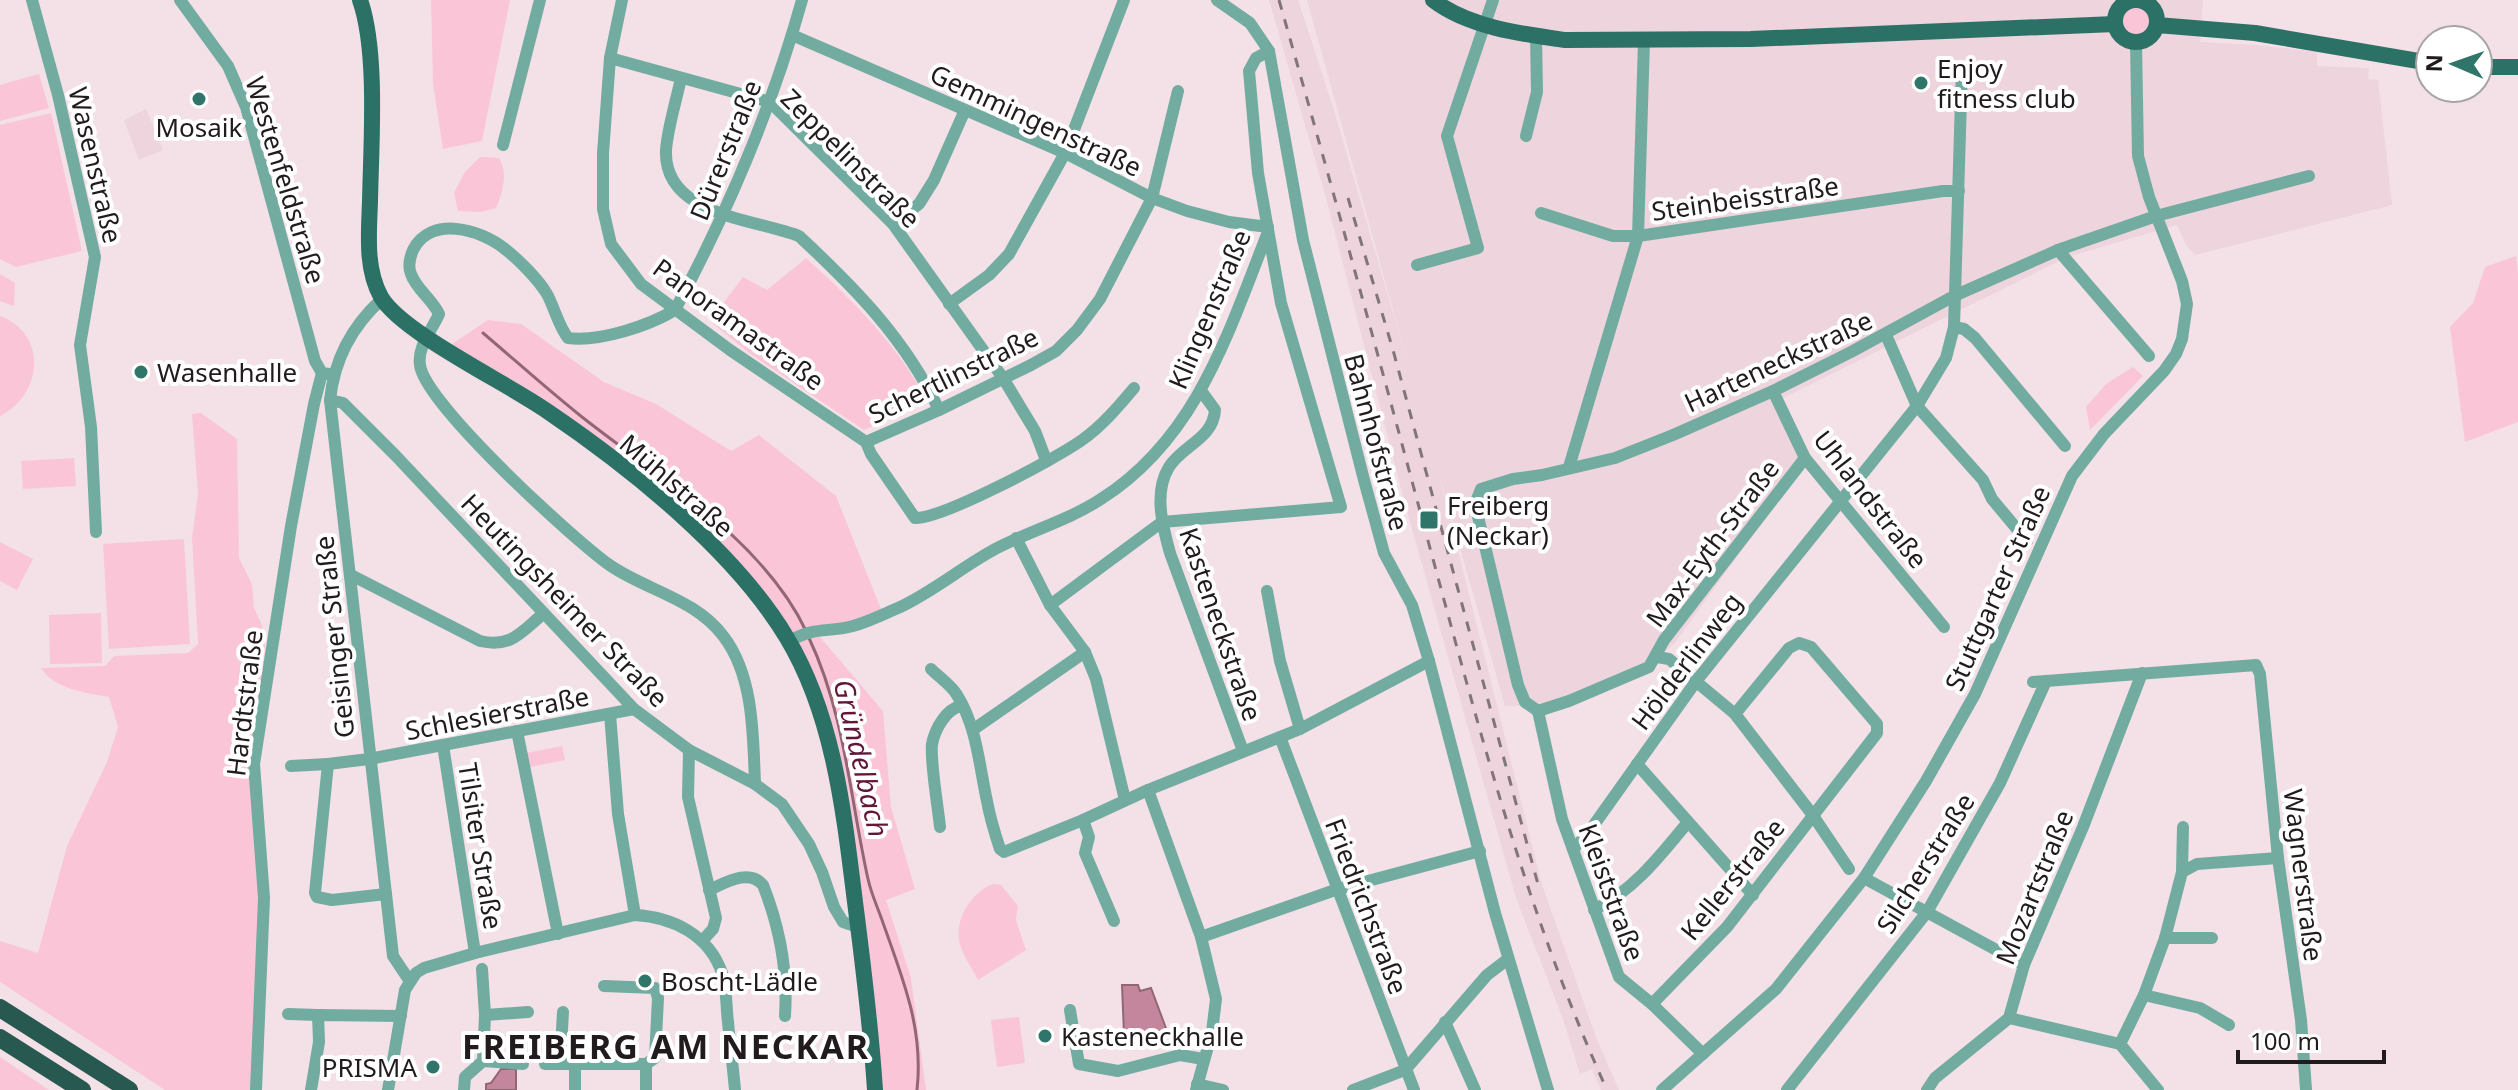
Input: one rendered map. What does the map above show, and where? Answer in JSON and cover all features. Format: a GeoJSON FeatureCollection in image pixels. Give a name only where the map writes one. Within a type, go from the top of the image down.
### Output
{"type":"FeatureCollection","features":[{"type":"Feature","properties":{"kind":"highway"},"geometry":{"type":"LineString","coordinates":[[0,1008],[129,1090]]}},
{"type":"Feature","properties":{"kind":"highway"},"geometry":{"type":"LineString","coordinates":[[0,1038],[82,1090]]}},
{"type":"Feature","properties":{"kind":"main road"},"geometry":{"type":"LineString","coordinates":[[360,0],[369,46],[370,265],[382,299]]}},
{"type":"Feature","properties":{"kind":"main road"},"geometry":{"type":"LineString","coordinates":[[1433,0],[1449,12],[1485,24],[1565,40],[1644,41],[2115,24]]}},
{"type":"Feature","properties":{"kind":"main road"},"geometry":{"type":"LineString","coordinates":[[2139,0],[2152,8],[2157,25],[2152,36],[2136,43],[2121,36],[2115,24],[2122,6],[2139,0]]}},
{"type":"Feature","properties":{"kind":"main road"},"geometry":{"type":"LineString","coordinates":[[2157,25],[2255,33],[2414,60]]}},
{"type":"Feature","properties":{"kind":"main road"},"geometry":{"type":"LineString","coordinates":[[2494,67],[2518,67]]}},
{"type":"Feature","properties":{"kind":"main road","name":"Mühlstraße"},"geometry":{"type":"LineString","coordinates":[[382,299],[399,317],[427,337],[547,410],[639,480],[726,559],[793,639],[814,697],[832,763],[848,850],[875,1090]]}},
{"type":"Feature","properties":{"kind":"street","name":"Wasenstraße"},"geometry":{"type":"LineString","coordinates":[[32,0],[62,110],[95,257],[80,345],[91,427],[96,532]]}},
{"type":"Feature","properties":{"kind":"street","name":"Westenfeldstraße"},"geometry":{"type":"LineString","coordinates":[[180,0],[228,66],[246,107],[315,361],[327,374]]}},
{"type":"Feature","properties":{"kind":"street"},"geometry":{"type":"LineString","coordinates":[[503,145],[540,0]]}},
{"type":"Feature","properties":{"kind":"street","name":"Panoramastraße"},"geometry":{"type":"LineString","coordinates":[[622,0],[610,58],[603,153],[603,209],[611,244],[641,284],[866,442],[915,518],[941,512],[1046,460]]}},
{"type":"Feature","properties":{"kind":"street","name":"Dürerstraße"},"geometry":{"type":"LineString","coordinates":[[675,310],[723,216],[770,102],[802,0]]}},
{"type":"Feature","properties":{"kind":"street"},"geometry":{"type":"LineString","coordinates":[[949,304],[989,275],[1009,254],[1065,153],[1124,0]]}},
{"type":"Feature","properties":{"kind":"street","name":"Bahnhofstraße"},"geometry":{"type":"LineString","coordinates":[[1217,0],[1250,23],[1269,51],[1300,225],[1359,464],[1384,553],[1412,605],[1429,661],[1508,959],[1548,1090]]}},
{"type":"Feature","properties":{"kind":"street"},"geometry":{"type":"LineString","coordinates":[[1417,265],[1478,248],[1447,136],[1493,0]]}},
{"type":"Feature","properties":{"kind":"street","name":"Gemmingenstraße"},"geometry":{"type":"LineString","coordinates":[[792,35],[1065,153],[1152,198],[1187,211],[1268,230]]}},
{"type":"Feature","properties":{"kind":"street"},"geometry":{"type":"LineString","coordinates":[[1526,136],[1537,92],[1536,36]]}},
{"type":"Feature","properties":{"kind":"street"},"geometry":{"type":"LineString","coordinates":[[1569,467],[1638,236],[1644,41]]}},
{"type":"Feature","properties":{"kind":"street","name":"Stuttgarter Straße"},"geometry":{"type":"LineString","coordinates":[[1662,1090],[1776,989],[1864,878],[1926,781],[1975,694],[2072,476],[2104,434],[2164,371],[2182,339],[2186,315],[2185,292],[2156,216],[2138,156],[2136,43]]}},
{"type":"Feature","properties":{"kind":"street","name":"Klingenstraße"},"geometry":{"type":"LineString","coordinates":[[793,639],[814,629],[852,626],[903,606],[976,559],[1098,502],[1151,460],[1202,392],[1268,230],[1258,173],[1249,71],[1256,58],[1269,51]]}},
{"type":"Feature","properties":{"kind":"street","name":"Zeppelinstraße"},"geometry":{"type":"LineString","coordinates":[[610,58],[770,102],[893,224],[1003,378],[1035,431],[1046,460]]}},
{"type":"Feature","properties":{"kind":"street"},"geometry":{"type":"LineString","coordinates":[[1954,296],[1962,67]]}},
{"type":"Feature","properties":{"kind":"street"},"geometry":{"type":"LineString","coordinates":[[681,78],[670,119],[666,154],[680,189],[693,202],[723,216],[799,236],[898,339],[923,376],[939,410]]}},
{"type":"Feature","properties":{"kind":"street","name":"Schertlinstraße"},"geometry":{"type":"LineString","coordinates":[[866,442],[939,410],[1056,351],[1077,330],[1100,299],[1152,198],[1178,91]]}},
{"type":"Feature","properties":{"kind":"street"},"geometry":{"type":"LineString","coordinates":[[893,224],[919,204],[934,180],[965,110]]}},
{"type":"Feature","properties":{"kind":"street","name":"Harteneckstraße"},"geometry":{"type":"LineString","coordinates":[[1538,711],[1525,702],[1518,685],[1475,504],[1481,489],[1615,458],[1773,391],[1886,335],[1954,296],[2058,250],[2156,216],[2309,176]]}},
{"type":"Feature","properties":{"kind":"street","name":"Steinbeisstraße"},"geometry":{"type":"LineString","coordinates":[[1541,213],[1613,236],[1638,236],[1959,191]]}},
{"type":"Feature","properties":{"kind":"street"},"geometry":{"type":"LineString","coordinates":[[675,310],[655,322],[583,340],[568,338],[546,292],[506,250],[479,234],[462,229],[429,233],[415,246],[409,258],[411,274],[439,314],[419,359],[425,381],[457,421],[553,517],[612,567],[685,604],[707,618],[723,635],[737,659],[748,698],[755,784]]}},
{"type":"Feature","properties":{"kind":"street"},"geometry":{"type":"LineString","coordinates":[[1050,605],[1162,522],[1341,507],[1281,303],[1268,230]]}},
{"type":"Feature","properties":{"kind":"street"},"geometry":{"type":"LineString","coordinates":[[2058,250],[2149,356]]}},
{"type":"Feature","properties":{"kind":"street","name":"Hölderlinweg"},"geometry":{"type":"LineString","coordinates":[[1573,849],[1586,836],[1697,680],[1917,406],[1946,358],[1954,327],[1954,296]]}},
{"type":"Feature","properties":{"kind":"street","name":"Geisinger Straße"},"geometry":{"type":"LineString","coordinates":[[382,299],[366,313],[327,374],[393,956],[409,980]]}},
{"type":"Feature","properties":{"kind":"street"},"geometry":{"type":"LineString","coordinates":[[1954,327],[1964,329],[1975,338],[2065,446]]}},
{"type":"Feature","properties":{"kind":"street"},"geometry":{"type":"LineString","coordinates":[[1886,335],[1917,406],[1983,480],[1992,499],[2027,541]]}},
{"type":"Feature","properties":{"kind":"street","name":"Hardtstraße"},"geometry":{"type":"LineString","coordinates":[[256,1090],[264,898],[254,764],[291,526],[327,374]]}},
{"type":"Feature","properties":{"kind":"street"},"geometry":{"type":"LineString","coordinates":[[1046,460],[1081,441],[1111,415],[1134,388]]}},
{"type":"Feature","properties":{"kind":"street","name":"Uhlandstraße"},"geometry":{"type":"LineString","coordinates":[[1773,391],[1805,458],[1944,627]]}},
{"type":"Feature","properties":{"kind":"street","name":"Kasteneckstraße"},"geometry":{"type":"LineString","coordinates":[[1202,392],[1215,410],[1215,420],[1209,431],[1170,466],[1163,483],[1162,522],[1170,553],[1243,751]]}},
{"type":"Feature","properties":{"kind":"street","name":"Heutingsheimer Straße"},"geometry":{"type":"LineString","coordinates":[[330,400],[343,403],[396,456],[634,709],[689,750],[755,784],[782,804],[796,823],[822,872],[834,907],[843,922],[858,927]]}},
{"type":"Feature","properties":{"kind":"street","name":"Max-Eyth-Straße"},"geometry":{"type":"LineString","coordinates":[[1538,711],[1613,685],[1649,667],[1664,640],[1805,458]]}},
{"type":"Feature","properties":{"kind":"street"},"geometry":{"type":"LineString","coordinates":[[1016,538],[1050,605],[1085,652],[1096,679],[1125,800]]}},
{"type":"Feature","properties":{"kind":"street"},"geometry":{"type":"LineString","coordinates":[[351,575],[480,641],[494,644],[516,637],[543,614]]}},
{"type":"Feature","properties":{"kind":"street"},"geometry":{"type":"LineString","coordinates":[[1267,591],[1280,661],[1300,729]]}},
{"type":"Feature","properties":{"kind":"street","name":"Kellerstraße"},"geometry":{"type":"LineString","coordinates":[[1652,1004],[1727,927],[1877,733],[1877,724],[1811,647],[1799,643],[1789,648],[1735,714]]}},
{"type":"Feature","properties":{"kind":"street"},"geometry":{"type":"LineString","coordinates":[[974,729],[1085,652]]}},
{"type":"Feature","properties":{"kind":"street","name":"Max-Eyth-Straße"},"geometry":{"type":"LineString","coordinates":[[1657,657],[1669,659],[1735,714],[1812,814],[1849,869]]}},
{"type":"Feature","properties":{"kind":"street"},"geometry":{"type":"LineString","coordinates":[[931,669],[958,695],[974,729],[987,803],[1000,849],[1004,852],[1300,729],[1429,661]]}},
{"type":"Feature","properties":{"kind":"street","name":"Wagnerstraße"},"geometry":{"type":"LineString","coordinates":[[2142,673],[2256,665],[2260,674],[2278,858],[2301,1020],[2306,1090]]}},
{"type":"Feature","properties":{"kind":"street","name":"Silcherstraße"},"geometry":{"type":"LineString","coordinates":[[1787,1090],[1927,912],[2000,783],[2039,682],[2142,673]]}},
{"type":"Feature","properties":{"kind":"street","name":"Mozartstraße"},"geometry":{"type":"LineString","coordinates":[[2009,1018],[2024,965],[2083,827],[2142,673]]}},
{"type":"Feature","properties":{"kind":"street"},"geometry":{"type":"LineString","coordinates":[[940,827],[932,744],[944,716],[953,707],[961,706]]}},
{"type":"Feature","properties":{"kind":"street","name":"Schlesierstraße"},"geometry":{"type":"LineString","coordinates":[[291,766],[369,759],[634,709]]}},
{"type":"Feature","properties":{"kind":"street","name":"Kleiststraße"},"geometry":{"type":"LineString","coordinates":[[1538,711],[1562,819],[1619,977],[1703,1054]]}},
{"type":"Feature","properties":{"kind":"street"},"geometry":{"type":"LineString","coordinates":[[610,714],[618,814],[635,915]]}},
{"type":"Feature","properties":{"kind":"street"},"geometry":{"type":"LineString","coordinates":[[517,731],[558,934]]}},
{"type":"Feature","properties":{"kind":"street","name":"Friedrichstraße"},"geometry":{"type":"LineString","coordinates":[[1280,737],[1414,1090]]}},
{"type":"Feature","properties":{"kind":"street","name":"Tilsiter Straße"},"geometry":{"type":"LineString","coordinates":[[443,745],[475,953]]}},
{"type":"Feature","properties":{"kind":"street"},"geometry":{"type":"LineString","coordinates":[[689,750],[688,797],[716,918],[713,929],[702,941]]}},
{"type":"Feature","properties":{"kind":"street"},"geometry":{"type":"LineString","coordinates":[[328,764],[315,893],[317,897],[332,900],[386,894]]}},
{"type":"Feature","properties":{"kind":"street"},"geometry":{"type":"LineString","coordinates":[[1637,764],[1753,895]]}},
{"type":"Feature","properties":{"kind":"street"},"geometry":{"type":"LineString","coordinates":[[1148,790],[1201,937],[1216,999],[1212,1032],[1196,1087],[1223,1090]]}},
{"type":"Feature","properties":{"kind":"street"},"geometry":{"type":"LineString","coordinates":[[1083,820],[1089,837],[1085,853],[1114,921]]}},
{"type":"Feature","properties":{"kind":"street"},"geometry":{"type":"LineString","coordinates":[[1594,910],[1613,900],[1652,866],[1688,822]]}},
{"type":"Feature","properties":{"kind":"street"},"geometry":{"type":"LineString","coordinates":[[2120,1044],[2144,995],[2165,938],[2182,872],[2183,827]]}},
{"type":"Feature","properties":{"kind":"street"},"geometry":{"type":"LineString","coordinates":[[1201,937],[1338,889],[1480,851]]}},
{"type":"Feature","properties":{"kind":"street"},"geometry":{"type":"LineString","coordinates":[[2182,872],[2197,864],[2278,858]]}},
{"type":"Feature","properties":{"kind":"street"},"geometry":{"type":"LineString","coordinates":[[709,890],[747,876],[758,879],[763,885],[784,954],[787,990],[785,1016]]}},
{"type":"Feature","properties":{"kind":"street"},"geometry":{"type":"LineString","coordinates":[[1864,878],[2024,965]]}},
{"type":"Feature","properties":{"kind":"street"},"geometry":{"type":"LineString","coordinates":[[388,1090],[403,999],[409,980],[424,968],[635,915],[672,923],[696,934],[722,974],[735,1090]]}},
{"type":"Feature","properties":{"kind":"street"},"geometry":{"type":"LineString","coordinates":[[2165,938],[2212,938]]}},
{"type":"Feature","properties":{"kind":"street"},"geometry":{"type":"LineString","coordinates":[[1353,1090],[1405,1070],[1487,975],[1508,959]]}},
{"type":"Feature","properties":{"kind":"street"},"geometry":{"type":"LineString","coordinates":[[464,1090],[465,1077],[483,1061],[485,1015],[482,969]]}},
{"type":"Feature","properties":{"kind":"street"},"geometry":{"type":"LineString","coordinates":[[545,1064],[646,1064],[655,1058],[658,998],[655,988],[604,986]]}},
{"type":"Feature","properties":{"kind":"street"},"geometry":{"type":"LineString","coordinates":[[2144,995],[2200,1008],[2229,1025]]}},
{"type":"Feature","properties":{"kind":"street"},"geometry":{"type":"LineString","coordinates":[[1070,1010],[1079,1064],[1118,1071],[1180,1055],[1203,1059]]}},
{"type":"Feature","properties":{"kind":"street"},"geometry":{"type":"LineString","coordinates":[[485,1015],[528,1012]]}},
{"type":"Feature","properties":{"kind":"street"},"geometry":{"type":"LineString","coordinates":[[560,1064],[563,1012]]}},
{"type":"Feature","properties":{"kind":"street"},"geometry":{"type":"LineString","coordinates":[[288,1014],[401,1016]]}},
{"type":"Feature","properties":{"kind":"street"},"geometry":{"type":"LineString","coordinates":[[311,1090],[319,1042],[318,1015]]}},
{"type":"Feature","properties":{"kind":"street"},"geometry":{"type":"LineString","coordinates":[[1927,1090],[1935,1078],[2009,1018],[2120,1044],[2158,1090]]}},
{"type":"Feature","properties":{"kind":"street"},"geometry":{"type":"LineString","coordinates":[[1445,1022],[1475,1090]]}},
{"type":"Feature","properties":{"kind":"street"},"geometry":{"type":"LineString","coordinates":[[483,1061],[523,1064]]}},
{"type":"Feature","properties":{"kind":"street"},"geometry":{"type":"LineString","coordinates":[[575,1064],[575,1090]]}},
{"type":"Feature","properties":{"kind":"street"},"geometry":{"type":"LineString","coordinates":[[646,1064],[646,1090]]}},
{"type":"Feature","properties":{"kind":"shaded area"},"geometry":{"type":"Polygon","coordinates":[[[431,0],[510,0],[482,141],[443,149],[433,84],[431,0]]]}},
{"type":"Feature","properties":{"kind":"shaded area"},"geometry":{"type":"Polygon","coordinates":[[[1269,0],[1298,0],[1333,107],[1410,371],[1307,0],[2203,0],[2200,42],[2317,52],[2317,66],[2369,68],[2368,79],[2378,80],[2392,205],[2195,255],[2186,245],[2177,225],[2067,257],[1783,398],[1805,463],[1674,644],[1638,673],[1554,705],[1505,706],[1437,467],[1542,885],[1597,1040],[1619,1090],[1601,1090],[1592,1069],[1580,1074],[1563,1019],[1516,898],[1405,504],[1325,194],[1269,0]]]}},
{"type":"Feature","properties":{"kind":"shaded area"},"geometry":{"type":"Polygon","coordinates":[[[2137,7],[2148,11],[2152,22],[2148,33],[2137,37],[2126,33],[2122,22],[2126,11],[2137,7]]]}},
{"type":"Feature","properties":{"kind":"shaded area"},"geometry":{"type":"Polygon","coordinates":[[[39,74],[49,108],[0,121],[0,85],[39,74]]]}},
{"type":"Feature","properties":{"kind":"shaded area"},"geometry":{"type":"Polygon","coordinates":[[[146,109],[163,150],[139,160],[124,120],[146,109]]]}},
{"type":"Feature","properties":{"kind":"shaded area"},"geometry":{"type":"Polygon","coordinates":[[[51,113],[82,251],[16,267],[0,259],[0,125],[51,113]]]}},
{"type":"Feature","properties":{"kind":"shaded area"},"geometry":{"type":"Polygon","coordinates":[[[480,157],[499,158],[502,164],[504,183],[499,202],[496,208],[481,212],[458,211],[454,193],[465,172],[480,157]]]}},
{"type":"Feature","properties":{"kind":"shaded area"},"geometry":{"type":"Polygon","coordinates":[[[2516,256],[2518,422],[2465,442],[2450,327],[2473,303],[2485,267],[2516,256]]]}},
{"type":"Feature","properties":{"kind":"shaded area"},"geometry":{"type":"Polygon","coordinates":[[[806,258],[873,325],[903,362],[928,402],[864,430],[749,353],[710,321],[743,277],[767,290],[806,258]]]}},
{"type":"Feature","properties":{"kind":"shaded area"},"geometry":{"type":"Polygon","coordinates":[[[0,274],[15,283],[14,306],[0,301],[0,274]]]}},
{"type":"Feature","properties":{"kind":"shaded area"},"geometry":{"type":"Polygon","coordinates":[[[0,316],[16,325],[26,336],[34,364],[25,394],[0,416],[0,316]]]}},
{"type":"Feature","properties":{"kind":"shaded area"},"geometry":{"type":"Polygon","coordinates":[[[488,320],[521,324],[604,382],[656,404],[731,451],[759,435],[836,496],[883,614],[814,630],[883,711],[891,807],[915,889],[886,900],[911,978],[926,1090],[875,1090],[836,777],[789,641],[687,521],[452,344],[488,320]]]}},
{"type":"Feature","properties":{"kind":"shaded area"},"geometry":{"type":"Polygon","coordinates":[[[2133,367],[2143,376],[2090,430],[2086,407],[2106,384],[2133,367]]]}},
{"type":"Feature","properties":{"kind":"shaded area"},"geometry":{"type":"Polygon","coordinates":[[[201,413],[237,439],[239,558],[252,584],[254,608],[262,625],[269,674],[260,724],[256,1090],[165,1090],[0,982],[0,941],[38,953],[67,846],[107,762],[118,727],[109,697],[62,685],[41,668],[105,666],[114,656],[188,653],[198,644],[192,538],[198,494],[192,414],[201,413]]]}},
{"type":"Feature","properties":{"kind":"shaded area"},"geometry":{"type":"Polygon","coordinates":[[[74,458],[76,486],[23,489],[21,461],[74,458]]]}},
{"type":"Feature","properties":{"kind":"shaded area"},"geometry":{"type":"Polygon","coordinates":[[[184,539],[190,644],[109,649],[103,544],[184,539]]]}},
{"type":"Feature","properties":{"kind":"shaded area"},"geometry":{"type":"Polygon","coordinates":[[[0,542],[33,559],[17,590],[0,581],[0,542]]]}},
{"type":"Feature","properties":{"kind":"shaded area"},"geometry":{"type":"Polygon","coordinates":[[[101,613],[102,663],[50,664],[49,615],[101,613]]]}},
{"type":"Feature","properties":{"kind":"shaded area"},"geometry":{"type":"Polygon","coordinates":[[[562,746],[565,760],[530,767],[527,753],[562,746]]]}},
{"type":"Feature","properties":{"kind":"shaded area"},"geometry":{"type":"Polygon","coordinates":[[[993,884],[1001,885],[1018,906],[1016,920],[1026,950],[978,980],[964,955],[958,932],[963,914],[972,899],[993,884]]]}},
{"type":"Feature","properties":{"kind":"shaded area"},"geometry":{"type":"Polygon","coordinates":[[[1122,985],[1138,985],[1140,991],[1151,988],[1167,1031],[1124,1034],[1122,985]]]}},
{"type":"Feature","properties":{"kind":"shaded area"},"geometry":{"type":"Polygon","coordinates":[[[1019,1017],[1025,1063],[997,1067],[991,1020],[1019,1017]]]}},
{"type":"Feature","properties":{"kind":"shaded area"},"geometry":{"type":"Polygon","coordinates":[[[0,1057],[49,1090],[0,1090],[0,1057]]]}},
{"type":"Feature","properties":{"kind":"shaded area"},"geometry":{"type":"Polygon","coordinates":[[[501,1069],[516,1069],[516,1090],[486,1090],[486,1084],[491,1083],[501,1069]]]}},
{"type":"Feature","properties":{"kind":"waterway","name":"Gründelbach"},"geometry":{"type":"LineString","coordinates":[[483,333],[569,407],[675,487],[737,540],[787,598],[806,631]]}},
{"type":"Feature","properties":{"kind":"waterway","name":"Gründelbach"},"geometry":{"type":"LineString","coordinates":[[809,638],[839,726],[869,884],[910,1003],[917,1045],[917,1090]]}},
{"type":"Feature","properties":{"kind":"railway"},"geometry":{"type":"LineString","coordinates":[[1279,0],[1506,817],[1552,955],[1607,1090]]}},
{"type":"Feature","properties":{"kind":"railway"},"geometry":{"type":"LineString","coordinates":[[1348,198],[1393,350],[1539,888]]}},
{"type":"Feature","properties":{"kind":"place","name":"Enjoy fitness club"},"geometry":{"type":"Point","coordinates":[1921,83]}},
{"type":"Feature","properties":{"kind":"place","name":"Mosaik"},"geometry":{"type":"Point","coordinates":[199,99]}},
{"type":"Feature","properties":{"kind":"place","name":"Wasenhalle"},"geometry":{"type":"Point","coordinates":[141,372]}},
{"type":"Feature","properties":{"kind":"place","name":"Freiberg (Neckar)"},"geometry":{"type":"Point","coordinates":[1429,520]}},
{"type":"Feature","properties":{"kind":"place","name":"Boscht-Lädle"},"geometry":{"type":"Point","coordinates":[645,981]}},
{"type":"Feature","properties":{"kind":"place","name":"Kasteneckhalle"},"geometry":{"type":"Point","coordinates":[1045,1036]}},
{"type":"Feature","properties":{"kind":"place","name":"PRISMA"},"geometry":{"type":"Point","coordinates":[433,1067]}},
{"type":"Feature","properties":{"kind":"district","name":"FREIBERG AM NECKAR"},"geometry":{"type":"Point","coordinates":[666,1046]}}]}
